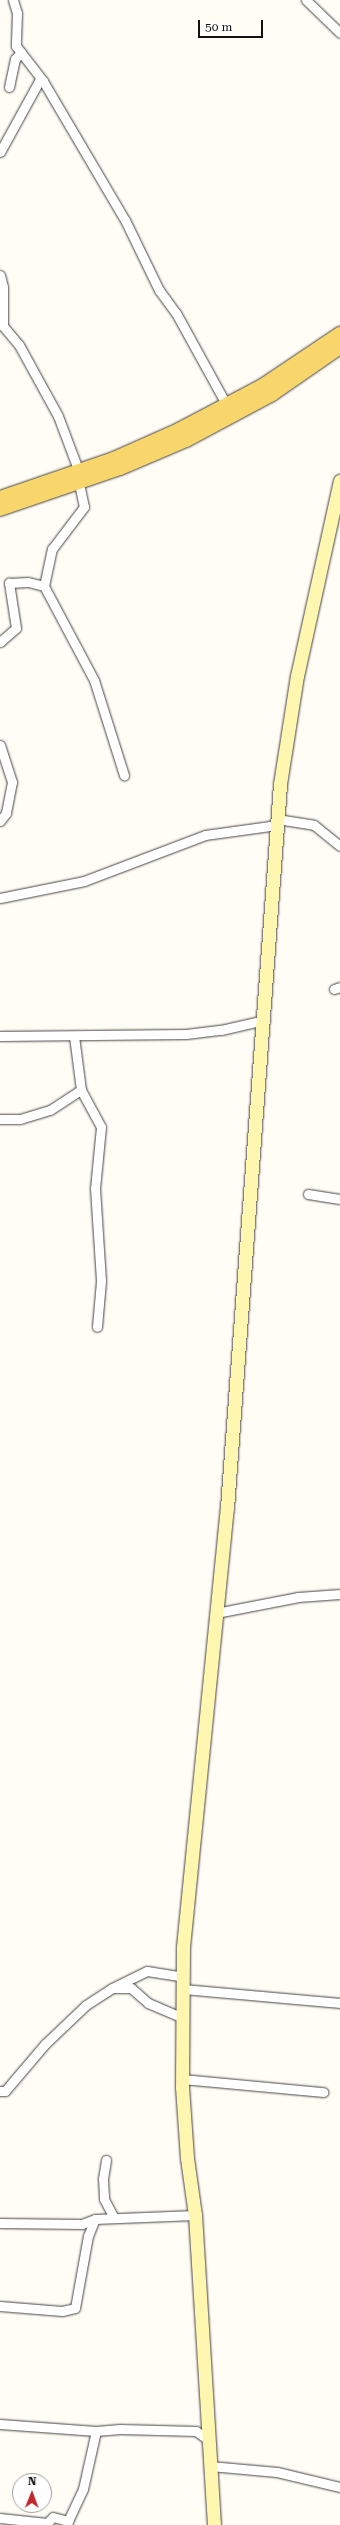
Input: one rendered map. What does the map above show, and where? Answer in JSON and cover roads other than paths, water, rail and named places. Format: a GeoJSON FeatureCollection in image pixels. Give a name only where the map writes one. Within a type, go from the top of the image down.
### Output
{"type":"FeatureCollection","features":[{"type":"Feature","properties":{"kind":"main road"},"geometry":{"type":"LineString","coordinates":[[0,498],[79,478],[172,433],[264,385],[340,334]]}},
{"type":"Feature","properties":{"kind":"main road"},"geometry":{"type":"LineString","coordinates":[[0,509],[79,478],[186,440],[272,394],[340,347]]}},
{"type":"Feature","properties":{"kind":"street"},"geometry":{"type":"LineString","coordinates":[[13,0],[17,13],[14,35],[21,52],[43,81],[125,220],[159,290],[176,313],[226,404]]}},
{"type":"Feature","properties":{"kind":"street"},"geometry":{"type":"LineString","coordinates":[[306,0],[340,33]]}},
{"type":"Feature","properties":{"kind":"street"},"geometry":{"type":"LineString","coordinates":[[9,87],[15,59],[21,52]]}},
{"type":"Feature","properties":{"kind":"street"},"geometry":{"type":"LineString","coordinates":[[0,152],[40,81],[43,81]]}},
{"type":"Feature","properties":{"kind":"street"},"geometry":{"type":"LineString","coordinates":[[0,275],[4,287],[3,326],[18,345],[58,416],[79,478],[84,506],[52,548],[44,586],[94,680],[124,775]]}},
{"type":"Feature","properties":{"kind":"street"},"geometry":{"type":"LineString","coordinates":[[214,2525],[210,2441],[199,2314],[195,2215],[187,2158],[182,2079],[183,1983],[197,1787],[227,1508],[264,1020],[277,822],[297,676],[337,506],[340,481]]}},
{"type":"Feature","properties":{"kind":"street"},"geometry":{"type":"LineString","coordinates":[[0,642],[16,628],[10,583],[28,582],[44,586]]}},
{"type":"Feature","properties":{"kind":"street"},"geometry":{"type":"LineString","coordinates":[[0,745],[12,782],[6,813],[0,821]]}},
{"type":"Feature","properties":{"kind":"street"},"geometry":{"type":"LineString","coordinates":[[0,898],[84,881],[205,836],[277,822],[314,825],[340,846]]}},
{"type":"Feature","properties":{"kind":"street"},"geometry":{"type":"LineString","coordinates":[[0,1036],[186,1034],[221,1030],[264,1020]]}},
{"type":"Feature","properties":{"kind":"street"},"geometry":{"type":"LineString","coordinates":[[74,1036],[81,1090],[100,1127],[95,1188],[101,1281],[97,1327]]}},
{"type":"Feature","properties":{"kind":"street"},"geometry":{"type":"LineString","coordinates":[[0,1119],[20,1119],[50,1110],[81,1090]]}},
{"type":"Feature","properties":{"kind":"street"},"geometry":{"type":"LineString","coordinates":[[308,1194],[340,1199]]}},
{"type":"Feature","properties":{"kind":"street"},"geometry":{"type":"LineString","coordinates":[[216,1613],[298,1597],[340,1594]]}},
{"type":"Feature","properties":{"kind":"street"},"geometry":{"type":"LineString","coordinates":[[0,2091],[5,2091],[44,2044],[86,2005],[112,1988],[148,1971],[183,1983],[340,2003]]}},
{"type":"Feature","properties":{"kind":"street"},"geometry":{"type":"LineString","coordinates":[[112,1988],[131,1988],[148,2003],[183,2018]]}},
{"type":"Feature","properties":{"kind":"street"},"geometry":{"type":"LineString","coordinates":[[182,2079],[323,2092]]}},
{"type":"Feature","properties":{"kind":"street"},"geometry":{"type":"LineString","coordinates":[[106,2160],[103,2178],[104,2199],[114,2218]]}},
{"type":"Feature","properties":{"kind":"street"},"geometry":{"type":"LineString","coordinates":[[0,2224],[82,2224],[95,2219],[195,2215]]}},
{"type":"Feature","properties":{"kind":"street"},"geometry":{"type":"LineString","coordinates":[[0,2306],[73,2311],[78,2302],[88,2236],[95,2219]]}},
{"type":"Feature","properties":{"kind":"street"},"geometry":{"type":"LineString","coordinates":[[82,2224],[88,2236]]}},
{"type":"Feature","properties":{"kind":"street"},"geometry":{"type":"LineString","coordinates":[[196,2431],[208,2415]]}},
{"type":"Feature","properties":{"kind":"street"},"geometry":{"type":"LineString","coordinates":[[0,2424],[96,2431],[120,2428],[196,2431],[210,2441]]}},
{"type":"Feature","properties":{"kind":"street"},"geometry":{"type":"LineString","coordinates":[[0,2518],[47,2523],[53,2517],[68,2523],[83,2489],[96,2431]]}},
{"type":"Feature","properties":{"kind":"street"},"geometry":{"type":"LineString","coordinates":[[210,2466],[277,2472],[340,2487]]}}]}
